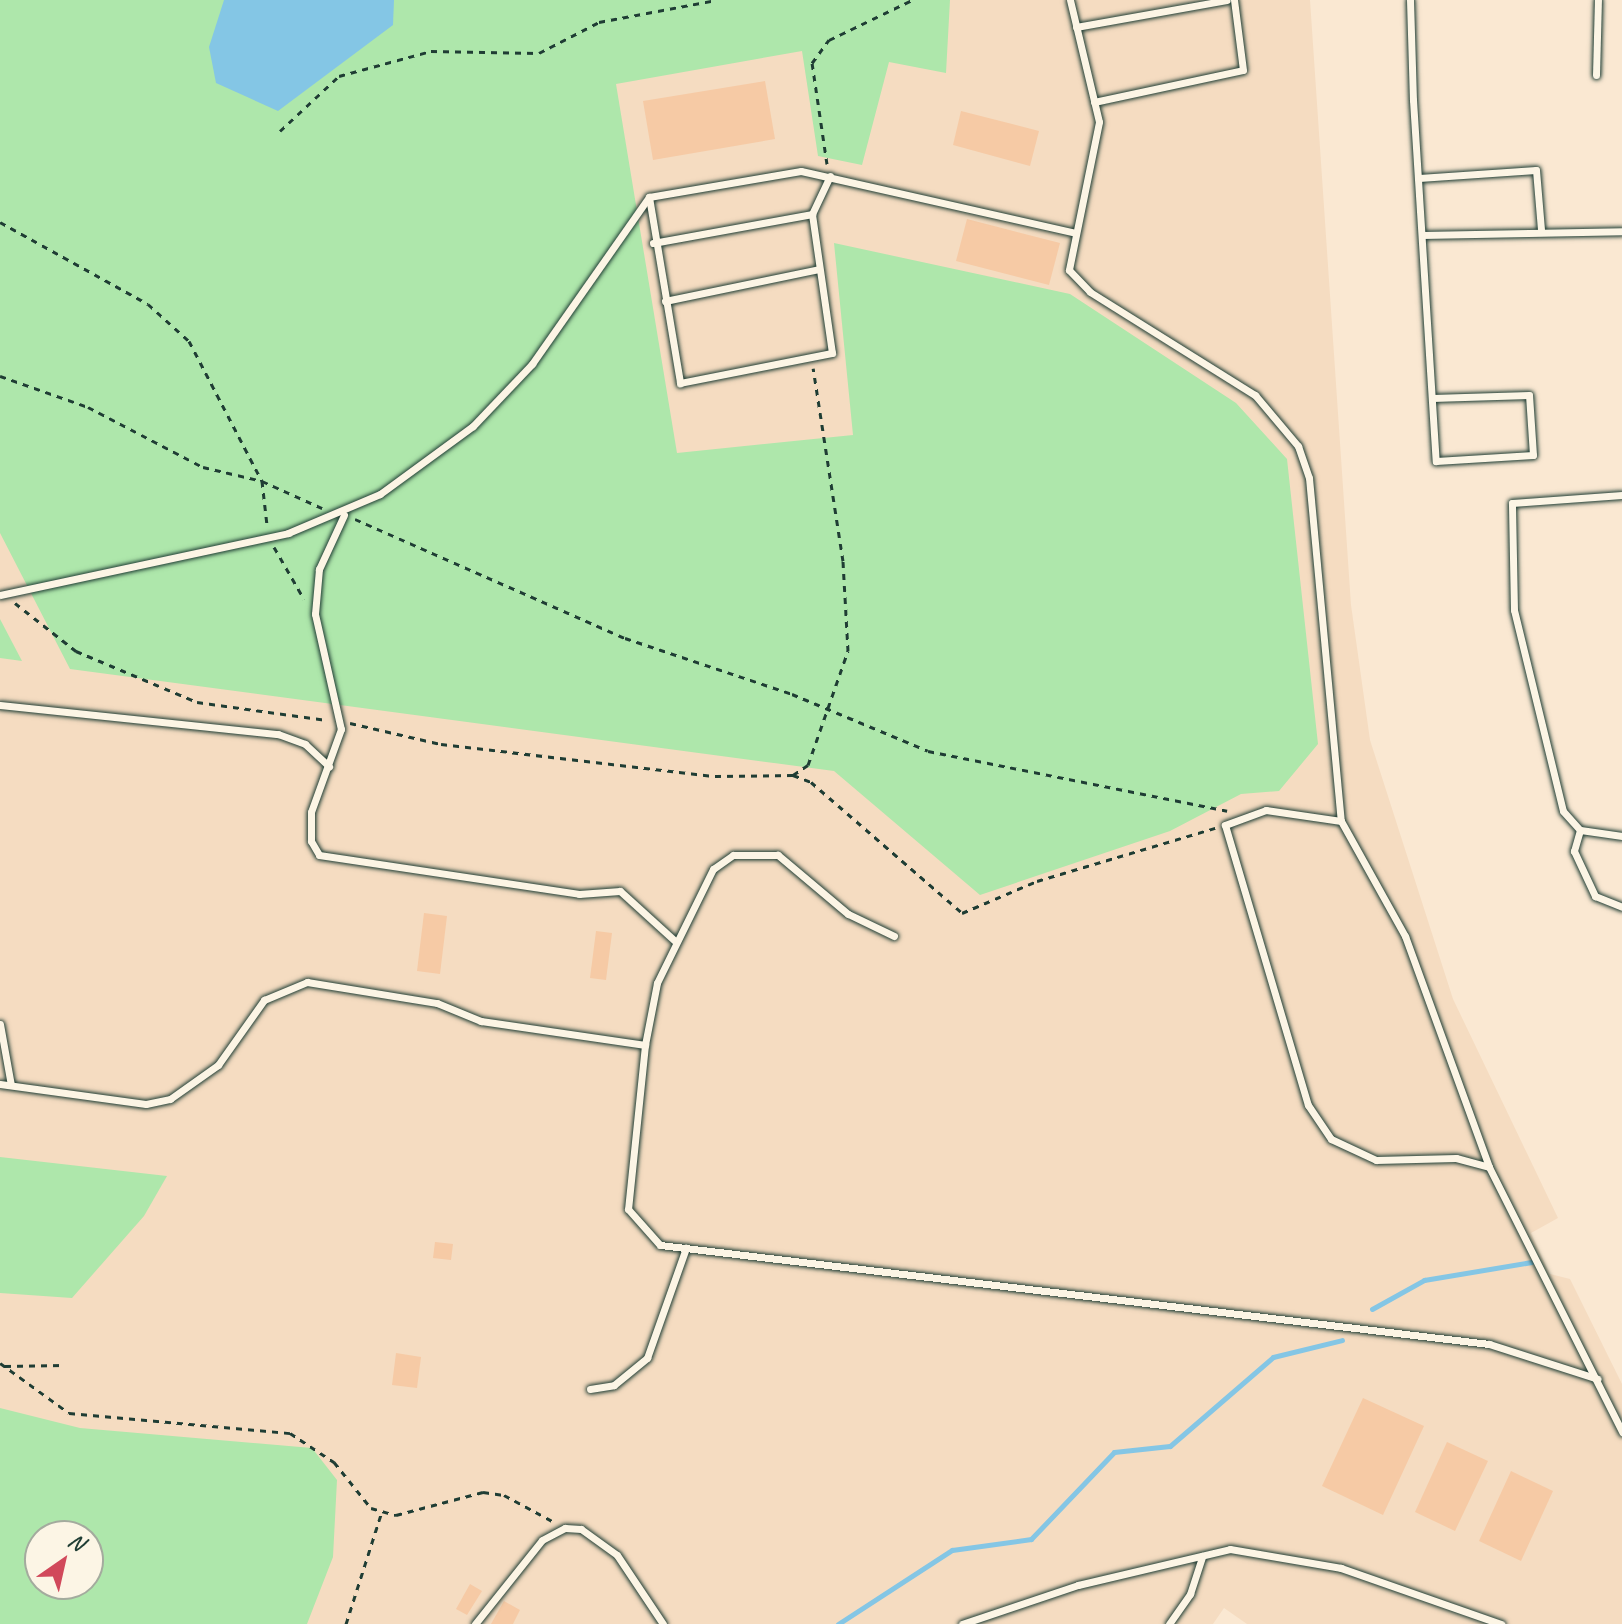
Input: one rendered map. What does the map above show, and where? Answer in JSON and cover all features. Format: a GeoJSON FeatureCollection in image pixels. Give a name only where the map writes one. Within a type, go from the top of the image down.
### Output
{"type":"FeatureCollection","features":[{"type":"Feature","properties":{"kind":"lane"},"geometry":{"type":"LineString","coordinates":[[1070,0],[1099,122],[1072,232],[1069,270],[1090,292],[1255,395],[1298,446],[1309,478],[1341,821],[1405,936],[1489,1167],[1622,1432]]}},
{"type":"Feature","properties":{"kind":"lane"},"geometry":{"type":"LineString","coordinates":[[1076,27],[1227,0]]}},
{"type":"Feature","properties":{"kind":"lane"},"geometry":{"type":"LineString","coordinates":[[1094,102],[1243,70],[1234,0]]}},
{"type":"Feature","properties":{"kind":"lane"},"geometry":{"type":"LineString","coordinates":[[1410,0],[1422,235],[1432,398],[1436,461],[1533,455],[1529,395],[1432,398]]}},
{"type":"Feature","properties":{"kind":"lane"},"geometry":{"type":"LineString","coordinates":[[1596,75],[1598,0]]}},
{"type":"Feature","properties":{"kind":"lane"},"geometry":{"type":"LineString","coordinates":[[1419,178],[1536,170],[1541,230]]}},
{"type":"Feature","properties":{"kind":"lane"},"geometry":{"type":"LineString","coordinates":[[1,594],[269,536],[344,515],[473,426],[549,343],[649,197],[801,171],[1072,232]]}},
{"type":"Feature","properties":{"kind":"lane"},"geometry":{"type":"LineString","coordinates":[[649,197],[653,243],[680,383],[832,353],[812,214],[830,176]]}},
{"type":"Feature","properties":{"kind":"lane"},"geometry":{"type":"LineString","coordinates":[[653,243],[812,214]]}},
{"type":"Feature","properties":{"kind":"lane"},"geometry":{"type":"LineString","coordinates":[[1422,235],[1541,230],[1622,231]]}},
{"type":"Feature","properties":{"kind":"lane"},"geometry":{"type":"LineString","coordinates":[[665,301],[819,269]]}},
{"type":"Feature","properties":{"kind":"lane"},"geometry":{"type":"LineString","coordinates":[[1622,495],[1512,503],[1514,610],[1563,811],[1580,830],[1622,836]]}},
{"type":"Feature","properties":{"kind":"lane"},"geometry":{"type":"LineString","coordinates":[[344,515],[319,569],[315,614],[340,721],[329,766],[311,812],[311,841],[319,855],[579,894],[620,891],[675,941]]}},
{"type":"Feature","properties":{"kind":"lane"},"geometry":{"type":"LineString","coordinates":[[0,705],[278,734],[305,744],[329,766]]}},
{"type":"Feature","properties":{"kind":"lane"},"geometry":{"type":"LineString","coordinates":[[1341,821],[1303,813],[1239,814],[1225,825],[1318,1126],[1391,1164],[1456,1158],[1489,1167]]}},
{"type":"Feature","properties":{"kind":"lane"},"geometry":{"type":"LineString","coordinates":[[1580,830],[1574,851],[1595,896],[1622,907]]}},
{"type":"Feature","properties":{"kind":"lane"},"geometry":{"type":"LineString","coordinates":[[894,936],[848,914],[795,865],[759,852],[733,855],[713,869],[675,941],[645,1045],[628,1209],[660,1245],[1489,1344],[1598,1379]]}},
{"type":"Feature","properties":{"kind":"lane"},"geometry":{"type":"LineString","coordinates":[[0,1084],[146,1104],[170,1099],[218,1065],[264,1000],[307,982],[437,1003],[481,1021],[645,1045]]}},
{"type":"Feature","properties":{"kind":"lane"},"geometry":{"type":"LineString","coordinates":[[0,1024],[11,1085]]}},
{"type":"Feature","properties":{"kind":"lane"},"geometry":{"type":"LineString","coordinates":[[590,1389],[614,1385],[647,1358],[686,1248]]}},
{"type":"Feature","properties":{"kind":"lane"},"geometry":{"type":"LineString","coordinates":[[475,1624],[542,1540],[565,1528],[581,1529],[617,1555],[663,1624]]}},
{"type":"Feature","properties":{"kind":"lane"},"geometry":{"type":"LineString","coordinates":[[962,1624],[1078,1585],[1230,1549],[1341,1568],[1501,1624]]}},
{"type":"Feature","properties":{"kind":"lane"},"geometry":{"type":"LineString","coordinates":[[1169,1624],[1190,1594],[1202,1556]]}},
{"type":"Feature","properties":{"kind":"path"},"geometry":{"type":"LineString","coordinates":[[280,131],[339,76],[431,51],[539,53],[599,22],[716,0]]}},
{"type":"Feature","properties":{"kind":"path"},"geometry":{"type":"LineString","coordinates":[[830,176],[812,100],[812,63],[829,40],[912,0]]}},
{"type":"Feature","properties":{"kind":"path"},"geometry":{"type":"LineString","coordinates":[[0,222],[148,304],[189,341],[262,481],[269,536],[315,614]]}},
{"type":"Feature","properties":{"kind":"path"},"geometry":{"type":"LineString","coordinates":[[793,775],[808,765],[828,713],[847,636],[843,561],[811,357]]}},
{"type":"Feature","properties":{"kind":"path"},"geometry":{"type":"LineString","coordinates":[[0,376],[88,407],[203,467],[262,481],[625,638],[928,751],[1239,814]]}},
{"type":"Feature","properties":{"kind":"path"},"geometry":{"type":"LineString","coordinates":[[1,594],[76,651],[197,702],[340,721],[493,751],[715,776],[793,775],[811,782],[962,913],[1037,881],[1225,825]]}},
{"type":"Feature","properties":{"kind":"path"},"geometry":{"type":"LineString","coordinates":[[0,1363],[69,1413],[290,1433],[313,1444],[359,1498],[382,1511],[396,1515],[483,1492],[504,1495],[565,1528]]}},
{"type":"Feature","properties":{"kind":"path"},"geometry":{"type":"LineString","coordinates":[[5,1366],[64,1365]]}},
{"type":"Feature","properties":{"kind":"path"},"geometry":{"type":"LineString","coordinates":[[346,1624],[382,1511]]}},
{"type":"Feature","properties":{"kind":"shaded area"},"geometry":{"type":"Polygon","coordinates":[[[0,0],[1310,0],[1351,605],[1370,740],[1453,999],[1558,1218],[1531,1233],[1550,1274],[1570,1279],[1622,1384],[1622,1624],[1247,1624],[1224,1608],[1213,1624],[0,1624],[0,0]]]}},
{"type":"Feature","properties":{"kind":"green space"},"geometry":{"type":"Polygon","coordinates":[[[0,0],[950,0],[946,73],[889,62],[862,165],[818,156],[802,51],[616,84],[677,453],[853,435],[834,243],[1070,294],[1236,403],[1287,459],[1318,744],[1279,791],[1241,794],[1170,831],[980,895],[834,771],[70,669],[0,533],[0,0]]]}},
{"type":"Feature","properties":{"kind":"green space"},"geometry":{"type":"Polygon","coordinates":[[[0,619],[22,661],[0,658],[0,619]]]}},
{"type":"Feature","properties":{"kind":"green space"},"geometry":{"type":"Polygon","coordinates":[[[0,1157],[167,1176],[144,1216],[72,1298],[0,1293],[0,1157]]]}},
{"type":"Feature","properties":{"kind":"green space"},"geometry":{"type":"Polygon","coordinates":[[[0,1408],[80,1428],[312,1448],[337,1480],[333,1557],[307,1624],[0,1624],[0,1408]]]}},
{"type":"Feature","properties":{"kind":"water"},"geometry":{"type":"Polygon","coordinates":[[[224,0],[394,0],[393,25],[278,111],[216,83],[209,47],[224,0]]]}},
{"type":"Feature","properties":{"kind":"building"},"geometry":{"type":"Polygon","coordinates":[[[765,81],[775,139],[653,160],[643,101],[765,81]]]}},
{"type":"Feature","properties":{"kind":"building"},"geometry":{"type":"Polygon","coordinates":[[[961,111],[1039,131],[1030,166],[953,145],[961,111]]]}},
{"type":"Feature","properties":{"kind":"building"},"geometry":{"type":"Polygon","coordinates":[[[967,219],[1060,243],[1049,285],[956,261],[967,219]]]}},
{"type":"Feature","properties":{"kind":"building"},"geometry":{"type":"Polygon","coordinates":[[[424,913],[447,916],[440,974],[417,971],[424,913]]]}},
{"type":"Feature","properties":{"kind":"building"},"geometry":{"type":"Polygon","coordinates":[[[596,931],[612,933],[606,980],[590,978],[596,931]]]}},
{"type":"Feature","properties":{"kind":"building"},"geometry":{"type":"Polygon","coordinates":[[[435,1242],[453,1244],[451,1260],[433,1258],[435,1242]]]}},
{"type":"Feature","properties":{"kind":"building"},"geometry":{"type":"Polygon","coordinates":[[[396,1353],[421,1357],[417,1388],[392,1385],[396,1353]]]}},
{"type":"Feature","properties":{"kind":"building"},"geometry":{"type":"Polygon","coordinates":[[[1363,1398],[1424,1426],[1383,1515],[1322,1486],[1363,1398]]]}},
{"type":"Feature","properties":{"kind":"building"},"geometry":{"type":"Polygon","coordinates":[[[1447,1442],[1488,1461],[1455,1531],[1415,1512],[1447,1442]]]}},
{"type":"Feature","properties":{"kind":"building"},"geometry":{"type":"Polygon","coordinates":[[[1511,1471],[1553,1491],[1521,1561],[1479,1541],[1511,1471]]]}},
{"type":"Feature","properties":{"kind":"building"},"geometry":{"type":"Polygon","coordinates":[[[470,1584],[482,1591],[467,1615],[456,1609],[470,1584]]]}},
{"type":"Feature","properties":{"kind":"building"},"geometry":{"type":"Polygon","coordinates":[[[504,1601],[520,1610],[513,1624],[491,1624],[504,1601]]]}},
{"type":"Feature","properties":{"kind":"waterway"},"geometry":{"type":"LineString","coordinates":[[1372,1309],[1424,1280],[1531,1262]]}},
{"type":"Feature","properties":{"kind":"waterway"},"geometry":{"type":"LineString","coordinates":[[838,1624],[952,1550],[1031,1539],[1114,1452],[1170,1446],[1273,1357],[1342,1340]]}}]}
